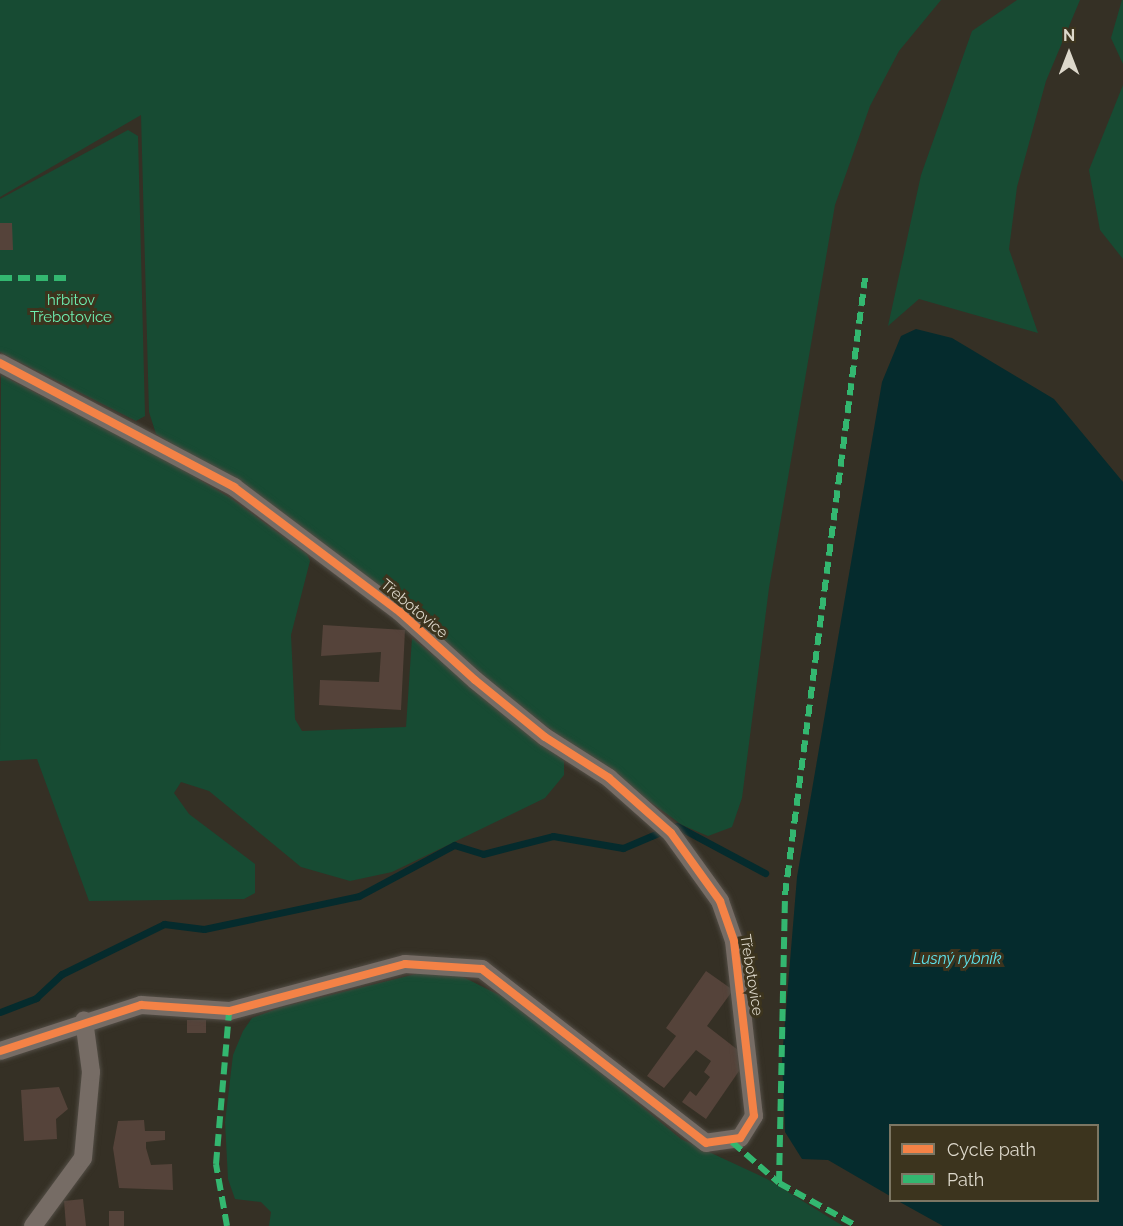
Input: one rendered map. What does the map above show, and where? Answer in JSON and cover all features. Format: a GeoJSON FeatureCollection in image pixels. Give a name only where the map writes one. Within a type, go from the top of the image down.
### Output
{"type":"FeatureCollection","features":[{"type":"Feature","properties":{"kind":"street","name":"Třebotovice"},"geometry":{"type":"LineString","coordinates":[[0,363],[234,487],[400,612],[545,737],[656,817],[720,901],[734,941],[754,1116],[740,1138],[706,1143],[482,969],[405,964],[229,1011],[141,1005],[64,1026],[0,1051]]}},
{"type":"Feature","properties":{"kind":"street"},"geometry":{"type":"LineString","coordinates":[[33,1226],[83,1158],[91,1072],[84,1020]]}},
{"type":"Feature","properties":{"kind":"green space"},"geometry":{"type":"Polygon","coordinates":[[[0,0],[941,0],[899,51],[870,106],[835,205],[769,588],[742,798],[732,827],[708,836],[682,825],[510,700],[400,602],[277,508],[156,434],[149,412],[141,115],[0,197],[0,0]]]}},
{"type":"Feature","properties":{"kind":"green space"},"geometry":{"type":"Polygon","coordinates":[[[1017,0],[1080,0],[1046,81],[1017,187],[1009,249],[1038,333],[919,299],[888,326],[921,175],[972,31],[1017,0]]]}},
{"type":"Feature","properties":{"kind":"green space"},"geometry":{"type":"Polygon","coordinates":[[[1123,0],[1123,64],[1111,38],[1123,0]]]}},
{"type":"Feature","properties":{"kind":"green space"},"geometry":{"type":"Polygon","coordinates":[[[1123,85],[1123,259],[1100,230],[1089,170],[1123,85]]]}},
{"type":"Feature","properties":{"kind":"green space","name":"hřbitov Třebotovice"},"geometry":{"type":"Polygon","coordinates":[[[128,130],[138,136],[145,416],[136,421],[0,352],[0,199],[128,130]]]}},
{"type":"Feature","properties":{"kind":"green space"},"geometry":{"type":"Polygon","coordinates":[[[1,375],[168,461],[232,499],[307,554],[310,561],[291,635],[295,719],[302,731],[406,727],[412,638],[564,761],[564,775],[545,798],[392,872],[350,881],[301,867],[209,791],[181,782],[174,793],[189,814],[255,864],[255,893],[244,899],[89,901],[37,759],[0,761],[1,375]]]}},
{"type":"Feature","properties":{"kind":"green space"},"geometry":{"type":"Polygon","coordinates":[[[424,972],[457,974],[519,1005],[681,1139],[767,1179],[843,1226],[269,1226],[271,1212],[261,1202],[235,1199],[228,1179],[225,1122],[233,1055],[243,1031],[252,1018],[282,1007],[424,972]]]}},
{"type":"Feature","properties":{"kind":"water","name":"Lusný rybník"},"geometry":{"type":"Polygon","coordinates":[[[916,329],[952,338],[1054,399],[1123,482],[1123,1226],[943,1226],[900,1202],[1099,1202],[1099,1124],[889,1124],[889,1195],[828,1160],[802,1159],[785,1132],[782,1058],[797,877],[882,382],[901,336],[916,329]]]}},
{"type":"Feature","properties":{"kind":"building"},"geometry":{"type":"Polygon","coordinates":[[[0,223],[12,223],[13,250],[0,250],[0,223]]]}},
{"type":"Feature","properties":{"kind":"building"},"geometry":{"type":"Polygon","coordinates":[[[323,625],[405,630],[401,710],[319,705],[320,680],[379,682],[381,652],[321,656],[323,625]]]}},
{"type":"Feature","properties":{"kind":"building"},"geometry":{"type":"Polygon","coordinates":[[[706,971],[733,990],[707,1026],[738,1050],[739,1071],[706,1119],[682,1102],[690,1091],[696,1096],[710,1077],[704,1072],[711,1061],[696,1050],[664,1088],[647,1076],[676,1036],[666,1028],[706,971]]]}},
{"type":"Feature","properties":{"kind":"building"},"geometry":{"type":"Polygon","coordinates":[[[187,1020],[206,1020],[206,1033],[187,1033],[187,1020]]]}},
{"type":"Feature","properties":{"kind":"building"},"geometry":{"type":"Polygon","coordinates":[[[59,1087],[68,1109],[56,1119],[57,1139],[24,1141],[21,1090],[59,1087]]]}},
{"type":"Feature","properties":{"kind":"building"},"geometry":{"type":"Polygon","coordinates":[[[144,1120],[145,1131],[165,1131],[165,1140],[146,1142],[146,1148],[151,1165],[172,1164],[173,1190],[119,1188],[113,1148],[118,1121],[144,1120]]]}},
{"type":"Feature","properties":{"kind":"building"},"geometry":{"type":"Polygon","coordinates":[[[83,1199],[86,1226],[66,1226],[64,1201],[83,1199]]]}},
{"type":"Feature","properties":{"kind":"building"},"geometry":{"type":"Polygon","coordinates":[[[109,1211],[124,1211],[124,1226],[109,1226],[109,1211]]]}},
{"type":"Feature","properties":{"kind":"waterway"},"geometry":{"type":"LineString","coordinates":[[677,826],[765,873]]}},
{"type":"Feature","properties":{"kind":"waterway"},"geometry":{"type":"LineString","coordinates":[[0,1012],[36,998],[62,974],[164,924],[204,929],[359,896],[454,845],[483,854],[553,836],[623,848],[659,833]]}},
{"type":"Feature","properties":{"kind":"marked path"},"geometry":{"type":"LineString","coordinates":[[0,278],[69,278]]}},
{"type":"Feature","properties":{"kind":"marked path"},"geometry":{"type":"LineString","coordinates":[[779,1183],[785,895],[865,278]]}},
{"type":"Feature","properties":{"kind":"marked path"},"geometry":{"type":"LineString","coordinates":[[227,1226],[216,1164],[229,1011]]}},
{"type":"Feature","properties":{"kind":"marked path"},"geometry":{"type":"LineString","coordinates":[[732,1142],[779,1183],[857,1226]]}},
{"type":"Feature","properties":{"kind":"cycle path"},"geometry":{"type":"LineString","coordinates":[[0,363],[234,487],[400,612],[475,680],[545,737],[609,778],[671,833],[720,901],[734,941],[754,1116],[740,1138],[706,1143],[482,969],[405,964],[229,1011],[141,1005],[0,1051]]}}]}
